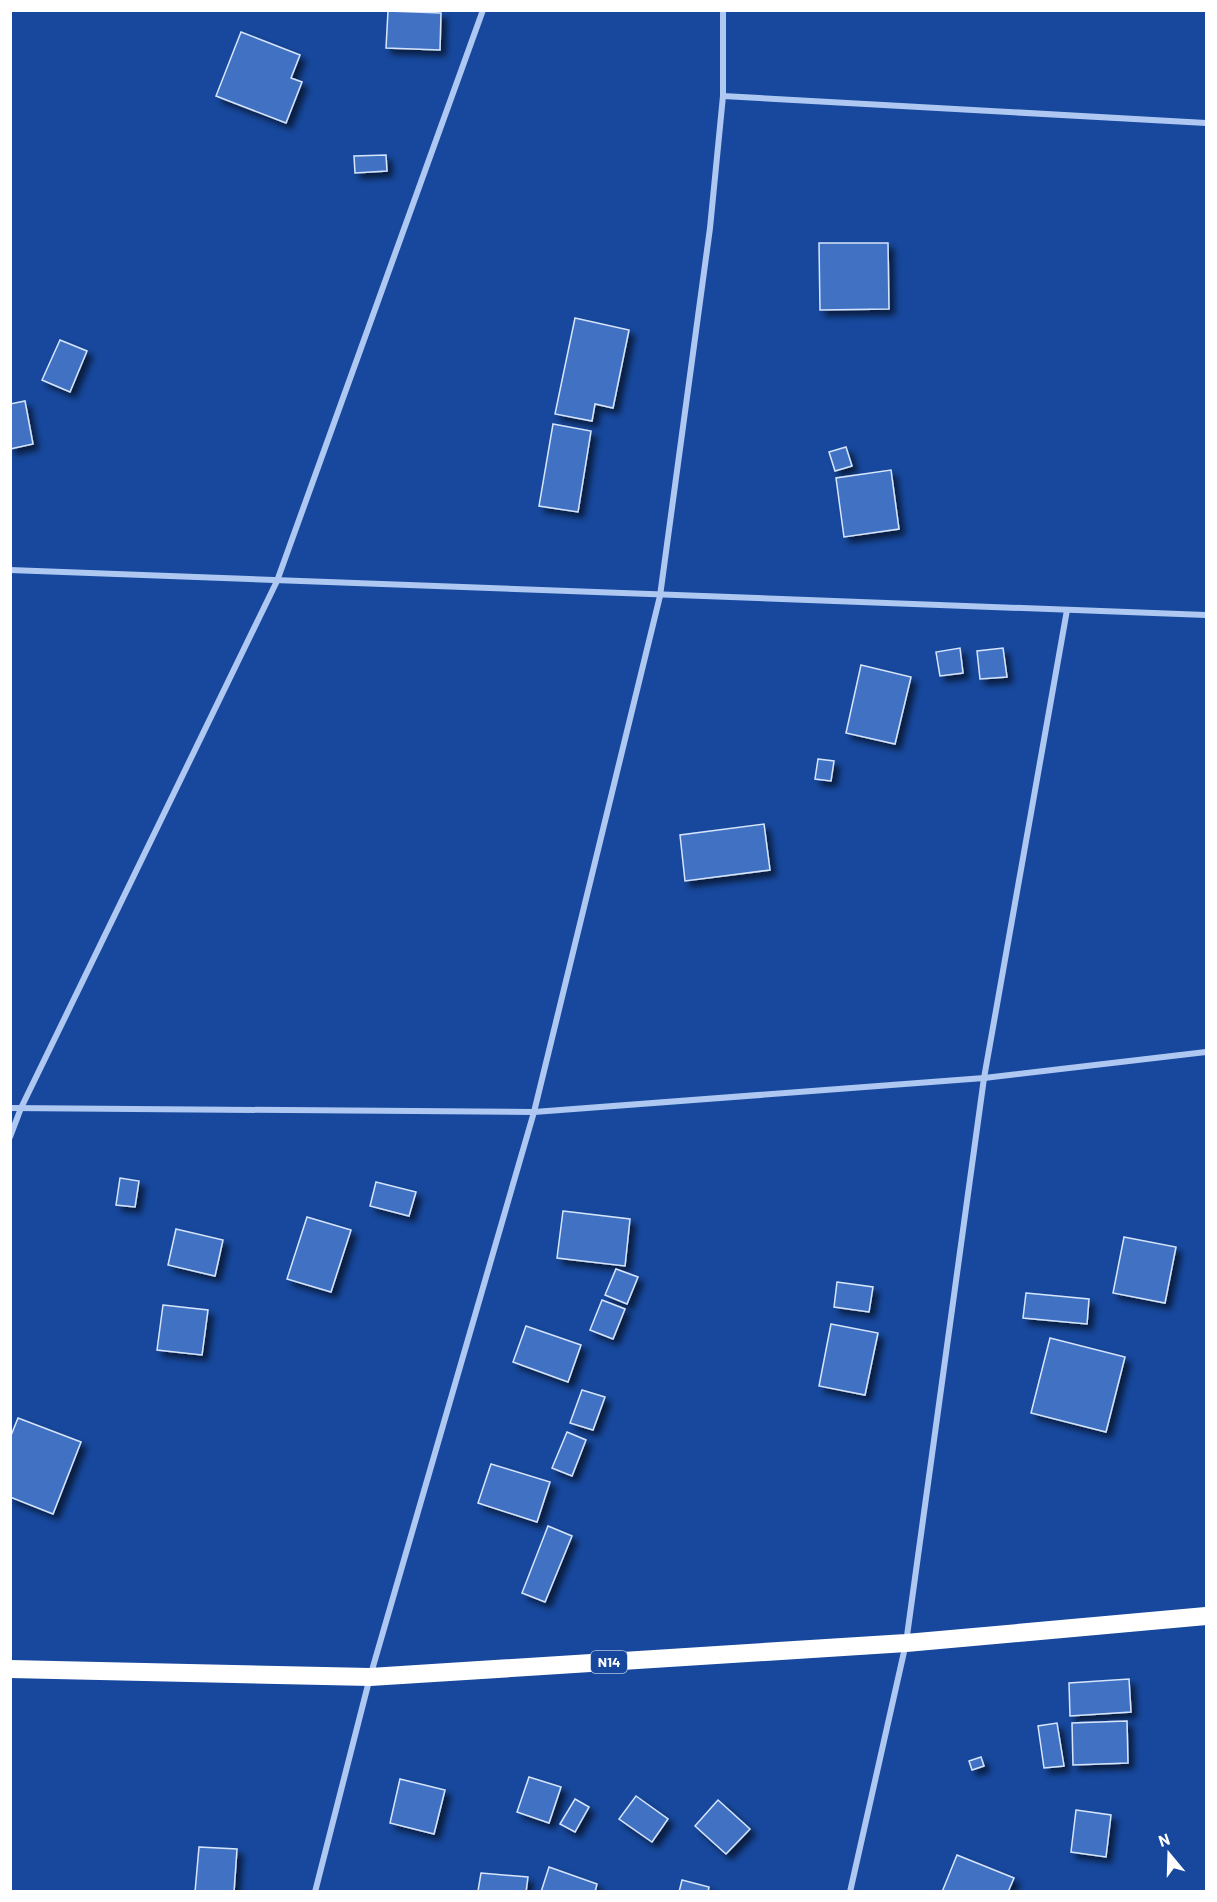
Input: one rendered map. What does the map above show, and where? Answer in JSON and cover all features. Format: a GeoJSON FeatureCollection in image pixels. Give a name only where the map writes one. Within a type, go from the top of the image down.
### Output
{"type":"FeatureCollection","features":[{"type":"Feature","properties":{"kind":"highway","name":"N14"},"geometry":{"type":"LineString","coordinates":[[10,1669],[370,1677],[906,1643],[1206,1616]]}},
{"type":"Feature","properties":{"kind":"street"},"geometry":{"type":"LineString","coordinates":[[10,1137],[21,1108],[277,581],[483,10]]}},
{"type":"Feature","properties":{"kind":"street"},"geometry":{"type":"LineString","coordinates":[[315,1892],[370,1677],[534,1112],[660,596],[710,228],[723,96],[723,10]]}},
{"type":"Feature","properties":{"kind":"street"},"geometry":{"type":"LineString","coordinates":[[723,96],[1206,123]]}},
{"type":"Feature","properties":{"kind":"street"},"geometry":{"type":"LineString","coordinates":[[10,570],[1206,615]]}},
{"type":"Feature","properties":{"kind":"street"},"geometry":{"type":"LineString","coordinates":[[850,1892],[906,1643],[984,1078],[1067,610]]}},
{"type":"Feature","properties":{"kind":"street"},"geometry":{"type":"LineString","coordinates":[[10,1108],[534,1112],[984,1078],[1206,1052]]}},
{"type":"Feature","properties":{"kind":"building"},"geometry":{"type":"Polygon","coordinates":[[[388,11],[441,13],[440,50],[386,48],[388,11]]]}},
{"type":"Feature","properties":{"kind":"building"},"geometry":{"type":"Polygon","coordinates":[[[241,32],[300,55],[291,78],[302,82],[286,123],[216,96],[241,32]]]}},
{"type":"Feature","properties":{"kind":"building"},"geometry":{"type":"Polygon","coordinates":[[[386,155],[387,171],[355,173],[354,156],[386,155]]]}},
{"type":"Feature","properties":{"kind":"building"},"geometry":{"type":"Polygon","coordinates":[[[819,243],[888,243],[889,309],[820,310],[819,243]]]}},
{"type":"Feature","properties":{"kind":"building"},"geometry":{"type":"Polygon","coordinates":[[[575,318],[629,330],[613,408],[595,404],[592,421],[555,414],[575,318]]]}},
{"type":"Feature","properties":{"kind":"building"},"geometry":{"type":"Polygon","coordinates":[[[60,340],[87,351],[70,392],[42,380],[60,340]]]}},
{"type":"Feature","properties":{"kind":"building"},"geometry":{"type":"Polygon","coordinates":[[[25,401],[33,444],[10,449],[10,404],[25,401]]]}},
{"type":"Feature","properties":{"kind":"building"},"geometry":{"type":"Polygon","coordinates":[[[553,424],[591,431],[578,512],[539,506],[553,424]]]}},
{"type":"Feature","properties":{"kind":"building"},"geometry":{"type":"Polygon","coordinates":[[[846,447],[852,466],[835,471],[829,452],[846,447]]]}},
{"type":"Feature","properties":{"kind":"building"},"geometry":{"type":"Polygon","coordinates":[[[891,470],[899,529],[844,537],[836,478],[891,470]]]}},
{"type":"Feature","properties":{"kind":"building"},"geometry":{"type":"Polygon","coordinates":[[[960,648],[963,673],[940,676],[936,652],[960,648]]]}},
{"type":"Feature","properties":{"kind":"building"},"geometry":{"type":"Polygon","coordinates":[[[1003,648],[1007,677],[980,679],[977,651],[1003,648]]]}},
{"type":"Feature","properties":{"kind":"building"},"geometry":{"type":"Polygon","coordinates":[[[861,665],[911,677],[895,744],[846,733],[861,665]]]}},
{"type":"Feature","properties":{"kind":"building"},"geometry":{"type":"Polygon","coordinates":[[[818,759],[834,761],[831,781],[815,779],[818,759]]]}},
{"type":"Feature","properties":{"kind":"building"},"geometry":{"type":"Polygon","coordinates":[[[764,824],[770,870],[685,881],[680,835],[764,824]]]}},
{"type":"Feature","properties":{"kind":"building"},"geometry":{"type":"Polygon","coordinates":[[[120,1178],[139,1181],[135,1207],[116,1205],[120,1178]]]}},
{"type":"Feature","properties":{"kind":"building"},"geometry":{"type":"Polygon","coordinates":[[[376,1182],[416,1192],[409,1216],[370,1206],[376,1182]]]}},
{"type":"Feature","properties":{"kind":"building"},"geometry":{"type":"Polygon","coordinates":[[[563,1211],[630,1219],[625,1266],[557,1258],[563,1211]]]}},
{"type":"Feature","properties":{"kind":"building"},"geometry":{"type":"Polygon","coordinates":[[[307,1217],[351,1230],[331,1292],[287,1279],[307,1217]]]}},
{"type":"Feature","properties":{"kind":"building"},"geometry":{"type":"Polygon","coordinates":[[[176,1229],[223,1240],[215,1276],[168,1265],[176,1229]]]}},
{"type":"Feature","properties":{"kind":"building"},"geometry":{"type":"Polygon","coordinates":[[[1124,1237],[1176,1247],[1165,1303],[1113,1293],[1124,1237]]]}},
{"type":"Feature","properties":{"kind":"building"},"geometry":{"type":"Polygon","coordinates":[[[616,1269],[638,1277],[627,1304],[605,1295],[616,1269]]]}},
{"type":"Feature","properties":{"kind":"building"},"geometry":{"type":"Polygon","coordinates":[[[837,1282],[873,1287],[869,1312],[834,1307],[837,1282]]]}},
{"type":"Feature","properties":{"kind":"building"},"geometry":{"type":"Polygon","coordinates":[[[1026,1293],[1089,1299],[1087,1324],[1023,1318],[1026,1293]]]}},
{"type":"Feature","properties":{"kind":"building"},"geometry":{"type":"Polygon","coordinates":[[[602,1300],[625,1309],[613,1339],[590,1330],[602,1300]]]}},
{"type":"Feature","properties":{"kind":"building"},"geometry":{"type":"Polygon","coordinates":[[[163,1305],[208,1310],[202,1355],[157,1350],[163,1305]]]}},
{"type":"Feature","properties":{"kind":"building"},"geometry":{"type":"Polygon","coordinates":[[[831,1324],[878,1333],[865,1395],[819,1386],[831,1324]]]}},
{"type":"Feature","properties":{"kind":"building"},"geometry":{"type":"Polygon","coordinates":[[[526,1326],[581,1345],[568,1382],[513,1362],[526,1326]]]}},
{"type":"Feature","properties":{"kind":"building"},"geometry":{"type":"Polygon","coordinates":[[[1050,1338],[1125,1357],[1106,1432],[1031,1413],[1050,1338]]]}},
{"type":"Feature","properties":{"kind":"building"},"geometry":{"type":"Polygon","coordinates":[[[582,1390],[605,1397],[593,1430],[570,1423],[582,1390]]]}},
{"type":"Feature","properties":{"kind":"building"},"geometry":{"type":"Polygon","coordinates":[[[18,1418],[81,1442],[53,1514],[10,1497],[10,1438],[18,1418]]]}},
{"type":"Feature","properties":{"kind":"building"},"geometry":{"type":"Polygon","coordinates":[[[567,1432],[586,1440],[572,1476],[552,1468],[567,1432]]]}},
{"type":"Feature","properties":{"kind":"building"},"geometry":{"type":"Polygon","coordinates":[[[491,1464],[550,1482],[537,1522],[478,1503],[491,1464]]]}},
{"type":"Feature","properties":{"kind":"building"},"geometry":{"type":"Polygon","coordinates":[[[548,1526],[572,1536],[545,1602],[522,1593],[548,1526]]]}},
{"type":"Feature","properties":{"kind":"building"},"geometry":{"type":"Polygon","coordinates":[[[1129,1679],[1131,1712],[1070,1716],[1069,1683],[1129,1679]]]}},
{"type":"Feature","properties":{"kind":"building"},"geometry":{"type":"Polygon","coordinates":[[[1127,1721],[1128,1763],[1073,1765],[1072,1723],[1127,1721]]]}},
{"type":"Feature","properties":{"kind":"building"},"geometry":{"type":"Polygon","coordinates":[[[1057,1723],[1064,1766],[1044,1768],[1038,1726],[1057,1723]]]}},
{"type":"Feature","properties":{"kind":"building"},"geometry":{"type":"Polygon","coordinates":[[[981,1757],[984,1766],[972,1770],[969,1761],[981,1757]]]}},
{"type":"Feature","properties":{"kind":"building"},"geometry":{"type":"Polygon","coordinates":[[[529,1777],[561,1787],[549,1823],[517,1812],[529,1777]]]}},
{"type":"Feature","properties":{"kind":"building"},"geometry":{"type":"Polygon","coordinates":[[[400,1779],[445,1790],[434,1834],[390,1823],[400,1779]]]}},
{"type":"Feature","properties":{"kind":"building"},"geometry":{"type":"Polygon","coordinates":[[[636,1796],[668,1819],[652,1842],[619,1819],[636,1796]]]}},
{"type":"Feature","properties":{"kind":"building"},"geometry":{"type":"Polygon","coordinates":[[[575,1799],[589,1807],[575,1832],[560,1824],[575,1799]]]}},
{"type":"Feature","properties":{"kind":"building"},"geometry":{"type":"Polygon","coordinates":[[[718,1800],[750,1829],[726,1854],[695,1826],[718,1800]]]}},
{"type":"Feature","properties":{"kind":"building"},"geometry":{"type":"Polygon","coordinates":[[[1076,1810],[1111,1815],[1106,1857],[1071,1852],[1076,1810]]]}},
{"type":"Feature","properties":{"kind":"building"},"geometry":{"type":"Polygon","coordinates":[[[199,1847],[237,1849],[234,1892],[195,1892],[199,1847]]]}},
{"type":"Feature","properties":{"kind":"building"},"geometry":{"type":"Polygon","coordinates":[[[957,1855],[1014,1878],[1008,1892],[942,1892],[957,1855]]]}},
{"type":"Feature","properties":{"kind":"building"},"geometry":{"type":"Polygon","coordinates":[[[549,1867],[597,1884],[595,1892],[541,1892],[549,1867]]]}},
{"type":"Feature","properties":{"kind":"building"},"geometry":{"type":"Polygon","coordinates":[[[481,1873],[528,1877],[526,1892],[478,1891],[481,1873]]]}},
{"type":"Feature","properties":{"kind":"building"},"geometry":{"type":"Polygon","coordinates":[[[682,1880],[709,1887],[708,1892],[679,1892],[682,1880]]]}}]}
